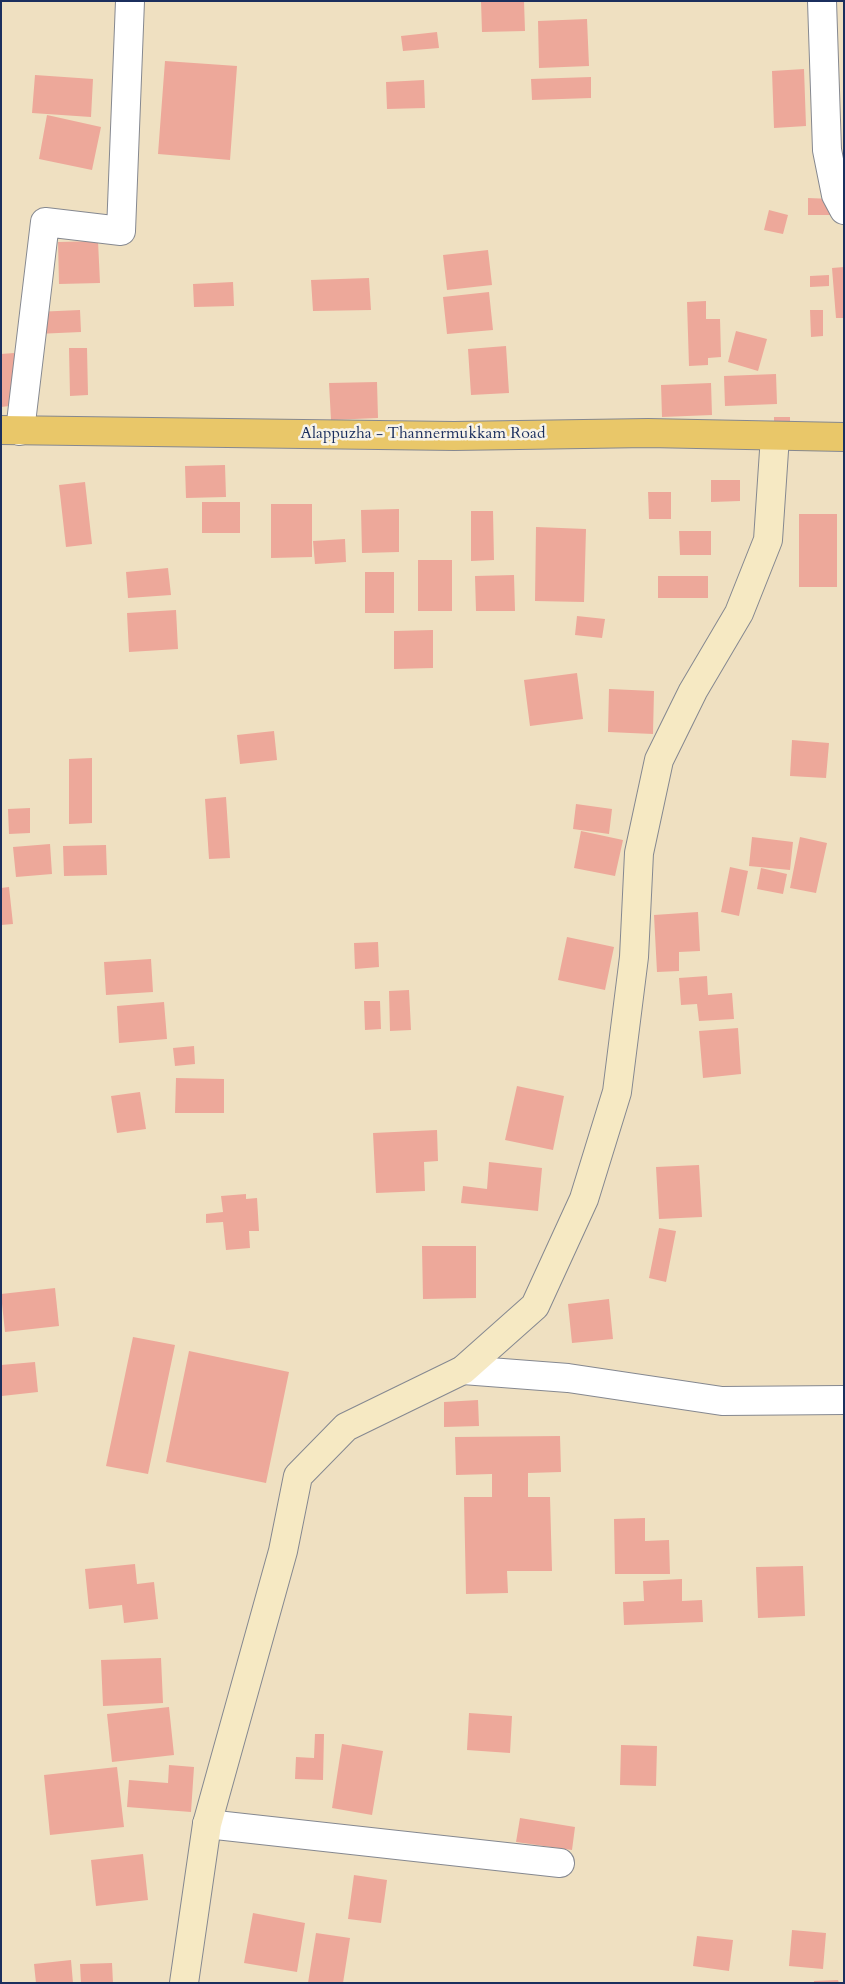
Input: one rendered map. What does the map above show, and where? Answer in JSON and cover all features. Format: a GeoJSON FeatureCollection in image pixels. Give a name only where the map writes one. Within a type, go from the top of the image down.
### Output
{"type":"FeatureCollection","features":[{"type":"Feature","properties":{"kind":"main road","name":"Alappuzha - Thannermukkam Road"},"geometry":{"type":"LineString","coordinates":[[11,431],[454,436],[648,433],[844,437]]}},
{"type":"Feature","properties":{"kind":"street"},"geometry":{"type":"LineString","coordinates":[[11,431],[45,222],[121,231],[130,1]]}},
{"type":"Feature","properties":{"kind":"street"},"geometry":{"type":"LineString","coordinates":[[822,1],[828,150],[836,195],[844,210]]}},
{"type":"Feature","properties":{"kind":"street"},"geometry":{"type":"LineString","coordinates":[[184,1983],[207,1824],[283,1552],[298,1476],[346,1427],[463,1370],[535,1306],[584,1199],[617,1092],[634,957],[638,853],[659,760],[693,691],[739,613],[768,540],[775,436]]}},
{"type":"Feature","properties":{"kind":"street"},"geometry":{"type":"LineString","coordinates":[[463,1370],[568,1378],[722,1401],[844,1400]]}},
{"type":"Feature","properties":{"kind":"street"},"geometry":{"type":"LineString","coordinates":[[207,1824],[560,1864]]}},
{"type":"Feature","properties":{"kind":"building"},"geometry":{"type":"Polygon","coordinates":[[[481,1],[524,1],[525,31],[482,32],[481,1]]]}},
{"type":"Feature","properties":{"kind":"building"},"geometry":{"type":"Polygon","coordinates":[[[587,19],[589,66],[539,68],[538,21],[587,19]]]}},
{"type":"Feature","properties":{"kind":"building"},"geometry":{"type":"Polygon","coordinates":[[[437,32],[439,48],[403,51],[401,36],[437,32]]]}},
{"type":"Feature","properties":{"kind":"building"},"geometry":{"type":"Polygon","coordinates":[[[165,61],[237,66],[230,160],[158,154],[165,61]]]}},
{"type":"Feature","properties":{"kind":"building"},"geometry":{"type":"Polygon","coordinates":[[[804,69],[806,126],[774,128],[772,71],[804,69]]]}},
{"type":"Feature","properties":{"kind":"building"},"geometry":{"type":"Polygon","coordinates":[[[35,75],[93,79],[91,117],[32,113],[35,75]]]}},
{"type":"Feature","properties":{"kind":"building"},"geometry":{"type":"Polygon","coordinates":[[[591,77],[591,98],[532,100],[531,79],[591,77]]]}},
{"type":"Feature","properties":{"kind":"building"},"geometry":{"type":"Polygon","coordinates":[[[424,80],[425,108],[387,109],[386,82],[424,80]]]}},
{"type":"Feature","properties":{"kind":"building"},"geometry":{"type":"Polygon","coordinates":[[[47,115],[101,127],[92,170],[39,159],[47,115]]]}},
{"type":"Feature","properties":{"kind":"building"},"geometry":{"type":"Polygon","coordinates":[[[808,198],[832,199],[832,215],[808,215],[808,198]]]}},
{"type":"Feature","properties":{"kind":"building"},"geometry":{"type":"Polygon","coordinates":[[[769,210],[788,215],[783,234],[764,230],[769,210]]]}},
{"type":"Feature","properties":{"kind":"building"},"geometry":{"type":"Polygon","coordinates":[[[98,241],[100,283],[59,284],[58,242],[98,241]]]}},
{"type":"Feature","properties":{"kind":"building"},"geometry":{"type":"Polygon","coordinates":[[[488,250],[492,285],[447,290],[443,255],[488,250]]]}},
{"type":"Feature","properties":{"kind":"building"},"geometry":{"type":"Polygon","coordinates":[[[844,267],[844,318],[836,318],[832,268],[844,267]]]}},
{"type":"Feature","properties":{"kind":"building"},"geometry":{"type":"Polygon","coordinates":[[[829,275],[829,286],[810,287],[810,276],[829,275]]]}},
{"type":"Feature","properties":{"kind":"building"},"geometry":{"type":"Polygon","coordinates":[[[369,278],[371,310],[313,311],[311,280],[369,278]]]}},
{"type":"Feature","properties":{"kind":"building"},"geometry":{"type":"Polygon","coordinates":[[[233,282],[234,306],[194,307],[193,284],[233,282]]]}},
{"type":"Feature","properties":{"kind":"building"},"geometry":{"type":"Polygon","coordinates":[[[489,292],[493,330],[447,334],[443,297],[489,292]]]}},
{"type":"Feature","properties":{"kind":"building"},"geometry":{"type":"Polygon","coordinates":[[[706,301],[706,319],[720,319],[721,357],[708,358],[708,365],[689,366],[687,302],[706,301]]]}},
{"type":"Feature","properties":{"kind":"building"},"geometry":{"type":"Polygon","coordinates":[[[80,310],[81,332],[36,334],[35,312],[80,310]]]}},
{"type":"Feature","properties":{"kind":"building"},"geometry":{"type":"Polygon","coordinates":[[[810,310],[823,310],[823,336],[811,337],[810,310]]]}},
{"type":"Feature","properties":{"kind":"building"},"geometry":{"type":"Polygon","coordinates":[[[736,331],[767,339],[758,371],[728,362],[736,331]]]}},
{"type":"Feature","properties":{"kind":"building"},"geometry":{"type":"Polygon","coordinates":[[[506,346],[509,393],[471,395],[468,349],[506,346]]]}},
{"type":"Feature","properties":{"kind":"building"},"geometry":{"type":"Polygon","coordinates":[[[69,348],[87,348],[88,395],[70,396],[69,348]]]}},
{"type":"Feature","properties":{"kind":"building"},"geometry":{"type":"Polygon","coordinates":[[[14,353],[18,405],[1,407],[1,354],[14,353]]]}},
{"type":"Feature","properties":{"kind":"building"},"geometry":{"type":"Polygon","coordinates":[[[776,374],[777,404],[725,406],[724,376],[776,374]]]}},
{"type":"Feature","properties":{"kind":"building"},"geometry":{"type":"Polygon","coordinates":[[[377,382],[378,418],[331,420],[329,383],[377,382]]]}},
{"type":"Feature","properties":{"kind":"building"},"geometry":{"type":"Polygon","coordinates":[[[711,383],[712,415],[662,417],[661,385],[711,383]]]}},
{"type":"Feature","properties":{"kind":"building"},"geometry":{"type":"Polygon","coordinates":[[[774,417],[790,417],[790,427],[774,426],[774,417]]]}},
{"type":"Feature","properties":{"kind":"building"},"geometry":{"type":"Polygon","coordinates":[[[225,465],[226,497],[186,498],[185,466],[225,465]]]}},
{"type":"Feature","properties":{"kind":"building"},"geometry":{"type":"Polygon","coordinates":[[[711,480],[740,480],[740,501],[711,502],[711,480]]]}},
{"type":"Feature","properties":{"kind":"building"},"geometry":{"type":"Polygon","coordinates":[[[85,482],[92,544],[66,547],[59,485],[85,482]]]}},
{"type":"Feature","properties":{"kind":"building"},"geometry":{"type":"Polygon","coordinates":[[[648,492],[671,492],[671,519],[649,519],[648,492]]]}},
{"type":"Feature","properties":{"kind":"building"},"geometry":{"type":"Polygon","coordinates":[[[202,502],[240,502],[240,533],[202,533],[202,502]]]}},
{"type":"Feature","properties":{"kind":"building"},"geometry":{"type":"Polygon","coordinates":[[[271,504],[312,504],[312,557],[271,558],[271,504]]]}},
{"type":"Feature","properties":{"kind":"building"},"geometry":{"type":"Polygon","coordinates":[[[399,509],[399,552],[362,553],[361,510],[399,509]]]}},
{"type":"Feature","properties":{"kind":"building"},"geometry":{"type":"Polygon","coordinates":[[[471,511],[493,511],[494,560],[471,561],[471,511]]]}},
{"type":"Feature","properties":{"kind":"building"},"geometry":{"type":"Polygon","coordinates":[[[799,514],[837,514],[837,587],[799,587],[799,514]]]}},
{"type":"Feature","properties":{"kind":"building"},"geometry":{"type":"Polygon","coordinates":[[[536,527],[586,529],[584,602],[535,601],[536,527]]]}},
{"type":"Feature","properties":{"kind":"building"},"geometry":{"type":"Polygon","coordinates":[[[679,531],[711,531],[711,555],[680,555],[679,531]]]}},
{"type":"Feature","properties":{"kind":"building"},"geometry":{"type":"Polygon","coordinates":[[[345,539],[346,562],[315,564],[313,541],[345,539]]]}},
{"type":"Feature","properties":{"kind":"building"},"geometry":{"type":"Polygon","coordinates":[[[418,560],[452,560],[452,611],[418,611],[418,560]]]}},
{"type":"Feature","properties":{"kind":"building"},"geometry":{"type":"Polygon","coordinates":[[[168,568],[171,595],[128,598],[126,572],[168,568]]]}},
{"type":"Feature","properties":{"kind":"building"},"geometry":{"type":"Polygon","coordinates":[[[365,572],[394,572],[394,613],[365,613],[365,572]]]}},
{"type":"Feature","properties":{"kind":"building"},"geometry":{"type":"Polygon","coordinates":[[[514,575],[515,611],[476,611],[475,576],[514,575]]]}},
{"type":"Feature","properties":{"kind":"building"},"geometry":{"type":"Polygon","coordinates":[[[658,576],[708,576],[708,598],[658,598],[658,576]]]}},
{"type":"Feature","properties":{"kind":"building"},"geometry":{"type":"Polygon","coordinates":[[[176,610],[178,649],[129,652],[127,613],[176,610]]]}},
{"type":"Feature","properties":{"kind":"building"},"geometry":{"type":"Polygon","coordinates":[[[577,616],[605,619],[602,638],[575,635],[577,616]]]}},
{"type":"Feature","properties":{"kind":"building"},"geometry":{"type":"Polygon","coordinates":[[[433,630],[433,668],[394,669],[394,631],[433,630]]]}},
{"type":"Feature","properties":{"kind":"building"},"geometry":{"type":"Polygon","coordinates":[[[577,673],[583,719],[530,726],[524,680],[577,673]]]}},
{"type":"Feature","properties":{"kind":"building"},"geometry":{"type":"Polygon","coordinates":[[[609,689],[654,691],[653,734],[608,732],[609,689]]]}},
{"type":"Feature","properties":{"kind":"building"},"geometry":{"type":"Polygon","coordinates":[[[274,731],[277,760],[240,764],[237,735],[274,731]]]}},
{"type":"Feature","properties":{"kind":"building"},"geometry":{"type":"Polygon","coordinates":[[[792,740],[829,743],[826,778],[790,776],[792,740]]]}},
{"type":"Feature","properties":{"kind":"building"},"geometry":{"type":"Polygon","coordinates":[[[92,758],[92,823],[69,824],[69,759],[92,758]]]}},
{"type":"Feature","properties":{"kind":"building"},"geometry":{"type":"Polygon","coordinates":[[[226,797],[230,858],[209,859],[205,799],[226,797]]]}},
{"type":"Feature","properties":{"kind":"building"},"geometry":{"type":"Polygon","coordinates":[[[576,804],[612,809],[609,834],[573,829],[576,804]]]}},
{"type":"Feature","properties":{"kind":"building"},"geometry":{"type":"Polygon","coordinates":[[[30,808],[30,833],[9,834],[8,809],[30,808]]]}},
{"type":"Feature","properties":{"kind":"building"},"geometry":{"type":"Polygon","coordinates":[[[581,831],[623,840],[615,876],[574,868],[581,831]]]}},
{"type":"Feature","properties":{"kind":"building"},"geometry":{"type":"Polygon","coordinates":[[[752,837],[793,842],[790,870],[749,866],[752,837]]]}},
{"type":"Feature","properties":{"kind":"building"},"geometry":{"type":"Polygon","coordinates":[[[800,837],[827,843],[816,893],[790,888],[800,837]]]}},
{"type":"Feature","properties":{"kind":"building"},"geometry":{"type":"Polygon","coordinates":[[[50,844],[52,874],[16,877],[13,847],[50,844]]]}},
{"type":"Feature","properties":{"kind":"building"},"geometry":{"type":"Polygon","coordinates":[[[106,845],[107,875],[64,876],[63,846],[106,845]]]}},
{"type":"Feature","properties":{"kind":"building"},"geometry":{"type":"Polygon","coordinates":[[[730,867],[748,871],[739,916],[721,912],[730,867]]]}},
{"type":"Feature","properties":{"kind":"building"},"geometry":{"type":"Polygon","coordinates":[[[761,868],[787,874],[783,894],[757,889],[761,868]]]}},
{"type":"Feature","properties":{"kind":"building"},"geometry":{"type":"Polygon","coordinates":[[[9,887],[13,924],[1,925],[1,888],[9,887]]]}},
{"type":"Feature","properties":{"kind":"building"},"geometry":{"type":"Polygon","coordinates":[[[698,912],[700,951],[679,952],[679,971],[657,972],[654,915],[698,912]]]}},
{"type":"Feature","properties":{"kind":"building"},"geometry":{"type":"Polygon","coordinates":[[[567,937],[614,947],[605,990],[558,980],[567,937]]]}},
{"type":"Feature","properties":{"kind":"building"},"geometry":{"type":"Polygon","coordinates":[[[378,942],[379,967],[355,969],[354,943],[378,942]]]}},
{"type":"Feature","properties":{"kind":"building"},"geometry":{"type":"Polygon","coordinates":[[[151,959],[153,992],[106,995],[104,962],[151,959]]]}},
{"type":"Feature","properties":{"kind":"building"},"geometry":{"type":"Polygon","coordinates":[[[707,976],[708,995],[732,993],[734,1019],[699,1021],[697,1004],[681,1005],[679,978],[707,976]]]}},
{"type":"Feature","properties":{"kind":"building"},"geometry":{"type":"Polygon","coordinates":[[[409,990],[411,1030],[390,1031],[389,991],[409,990]]]}},
{"type":"Feature","properties":{"kind":"building"},"geometry":{"type":"Polygon","coordinates":[[[364,1001],[380,1001],[381,1029],[365,1030],[364,1001]]]}},
{"type":"Feature","properties":{"kind":"building"},"geometry":{"type":"Polygon","coordinates":[[[164,1002],[167,1039],[119,1043],[117,1006],[164,1002]]]}},
{"type":"Feature","properties":{"kind":"building"},"geometry":{"type":"Polygon","coordinates":[[[738,1028],[741,1074],[703,1078],[699,1031],[738,1028]]]}},
{"type":"Feature","properties":{"kind":"building"},"geometry":{"type":"Polygon","coordinates":[[[194,1046],[195,1064],[175,1066],[173,1048],[194,1046]]]}},
{"type":"Feature","properties":{"kind":"building"},"geometry":{"type":"Polygon","coordinates":[[[176,1078],[224,1079],[224,1113],[175,1113],[176,1078]]]}},
{"type":"Feature","properties":{"kind":"building"},"geometry":{"type":"Polygon","coordinates":[[[517,1086],[564,1096],[553,1150],[505,1140],[517,1086]]]}},
{"type":"Feature","properties":{"kind":"building"},"geometry":{"type":"Polygon","coordinates":[[[140,1092],[146,1129],[117,1133],[111,1096],[140,1092]]]}},
{"type":"Feature","properties":{"kind":"building"},"geometry":{"type":"Polygon","coordinates":[[[437,1130],[438,1161],[424,1162],[425,1191],[376,1193],[373,1133],[437,1130]]]}},
{"type":"Feature","properties":{"kind":"building"},"geometry":{"type":"Polygon","coordinates":[[[489,1162],[542,1168],[538,1211],[461,1203],[463,1186],[487,1189],[489,1162]]]}},
{"type":"Feature","properties":{"kind":"building"},"geometry":{"type":"Polygon","coordinates":[[[699,1165],[702,1217],[659,1219],[656,1167],[699,1165]]]}},
{"type":"Feature","properties":{"kind":"building"},"geometry":{"type":"Polygon","coordinates":[[[246,1194],[246,1199],[257,1198],[259,1231],[249,1231],[250,1248],[226,1250],[223,1222],[206,1223],[206,1214],[223,1212],[221,1196],[246,1194]]]}},
{"type":"Feature","properties":{"kind":"building"},"geometry":{"type":"Polygon","coordinates":[[[659,1228],[676,1231],[666,1282],[649,1278],[659,1228]]]}},
{"type":"Feature","properties":{"kind":"building"},"geometry":{"type":"Polygon","coordinates":[[[422,1246],[476,1246],[476,1298],[423,1299],[422,1246]]]}},
{"type":"Feature","properties":{"kind":"building"},"geometry":{"type":"Polygon","coordinates":[[[55,1288],[59,1326],[5,1332],[1,1294],[55,1288]]]}},
{"type":"Feature","properties":{"kind":"building"},"geometry":{"type":"Polygon","coordinates":[[[609,1299],[613,1339],[572,1343],[568,1304],[609,1299]]]}},
{"type":"Feature","properties":{"kind":"building"},"geometry":{"type":"Polygon","coordinates":[[[133,1337],[175,1345],[148,1474],[106,1466],[133,1337]]]}},
{"type":"Feature","properties":{"kind":"building"},"geometry":{"type":"Polygon","coordinates":[[[189,1351],[289,1372],[266,1483],[166,1462],[189,1351]]]}},
{"type":"Feature","properties":{"kind":"building"},"geometry":{"type":"Polygon","coordinates":[[[35,1362],[38,1392],[2,1396],[1,1365],[35,1362]]]}},
{"type":"Feature","properties":{"kind":"building"},"geometry":{"type":"Polygon","coordinates":[[[478,1400],[479,1426],[444,1427],[444,1402],[478,1400]]]}},
{"type":"Feature","properties":{"kind":"building"},"geometry":{"type":"Polygon","coordinates":[[[560,1436],[561,1472],[528,1473],[528,1497],[550,1497],[552,1571],[507,1571],[508,1593],[466,1594],[464,1497],[492,1497],[492,1474],[456,1475],[455,1437],[560,1436]]]}},
{"type":"Feature","properties":{"kind":"building"},"geometry":{"type":"Polygon","coordinates":[[[645,1518],[645,1541],[669,1540],[670,1574],[615,1574],[614,1519],[645,1518]]]}},
{"type":"Feature","properties":{"kind":"building"},"geometry":{"type":"Polygon","coordinates":[[[135,1564],[137,1584],[154,1582],[158,1619],[124,1623],[122,1605],[89,1609],[85,1569],[135,1564]]]}},
{"type":"Feature","properties":{"kind":"building"},"geometry":{"type":"Polygon","coordinates":[[[803,1566],[805,1616],[758,1618],[756,1567],[803,1566]]]}},
{"type":"Feature","properties":{"kind":"building"},"geometry":{"type":"Polygon","coordinates":[[[682,1579],[682,1601],[702,1600],[703,1622],[624,1625],[623,1602],[644,1601],[643,1581],[682,1579]]]}},
{"type":"Feature","properties":{"kind":"building"},"geometry":{"type":"Polygon","coordinates":[[[161,1658],[163,1703],[103,1706],[101,1660],[161,1658]]]}},
{"type":"Feature","properties":{"kind":"building"},"geometry":{"type":"Polygon","coordinates":[[[169,1707],[174,1755],[112,1762],[107,1714],[169,1707]]]}},
{"type":"Feature","properties":{"kind":"building"},"geometry":{"type":"Polygon","coordinates":[[[469,1713],[512,1716],[510,1753],[467,1750],[469,1713]]]}},
{"type":"Feature","properties":{"kind":"building"},"geometry":{"type":"Polygon","coordinates":[[[315,1734],[324,1734],[323,1780],[295,1779],[296,1757],[314,1758],[315,1734]]]}},
{"type":"Feature","properties":{"kind":"building"},"geometry":{"type":"Polygon","coordinates":[[[342,1744],[383,1751],[372,1815],[332,1808],[342,1744]]]}},
{"type":"Feature","properties":{"kind":"building"},"geometry":{"type":"Polygon","coordinates":[[[621,1745],[657,1746],[656,1786],[620,1785],[621,1745]]]}},
{"type":"Feature","properties":{"kind":"building"},"geometry":{"type":"Polygon","coordinates":[[[169,1765],[194,1767],[191,1812],[127,1807],[129,1780],[168,1783],[169,1765]]]}},
{"type":"Feature","properties":{"kind":"building"},"geometry":{"type":"Polygon","coordinates":[[[117,1767],[124,1827],[50,1835],[44,1775],[117,1767]]]}},
{"type":"Feature","properties":{"kind":"building"},"geometry":{"type":"Polygon","coordinates":[[[520,1818],[575,1827],[572,1850],[516,1842],[520,1818]]]}},
{"type":"Feature","properties":{"kind":"building"},"geometry":{"type":"Polygon","coordinates":[[[143,1854],[148,1900],[96,1906],[91,1860],[143,1854]]]}},
{"type":"Feature","properties":{"kind":"building"},"geometry":{"type":"Polygon","coordinates":[[[354,1875],[387,1880],[381,1923],[348,1919],[354,1875]]]}},
{"type":"Feature","properties":{"kind":"building"},"geometry":{"type":"Polygon","coordinates":[[[253,1913],[305,1923],[297,1972],[244,1963],[253,1913]]]}},
{"type":"Feature","properties":{"kind":"building"},"geometry":{"type":"Polygon","coordinates":[[[792,1930],[826,1933],[823,1969],[789,1966],[792,1930]]]}},
{"type":"Feature","properties":{"kind":"building"},"geometry":{"type":"Polygon","coordinates":[[[316,1933],[350,1938],[343,1983],[308,1983],[316,1933]]]}},
{"type":"Feature","properties":{"kind":"building"},"geometry":{"type":"Polygon","coordinates":[[[697,1936],[733,1940],[729,1971],[693,1966],[697,1936]]]}},
{"type":"Feature","properties":{"kind":"building"},"geometry":{"type":"Polygon","coordinates":[[[71,1960],[73,1983],[36,1983],[34,1964],[71,1960]]]}},
{"type":"Feature","properties":{"kind":"building"},"geometry":{"type":"Polygon","coordinates":[[[112,1963],[113,1983],[81,1983],[80,1964],[112,1963]]]}},
{"type":"Feature","properties":{"kind":"building"},"geometry":{"type":"Polygon","coordinates":[[[838,1980],[839,1983],[814,1983],[814,1981],[838,1980]]]}}]}
